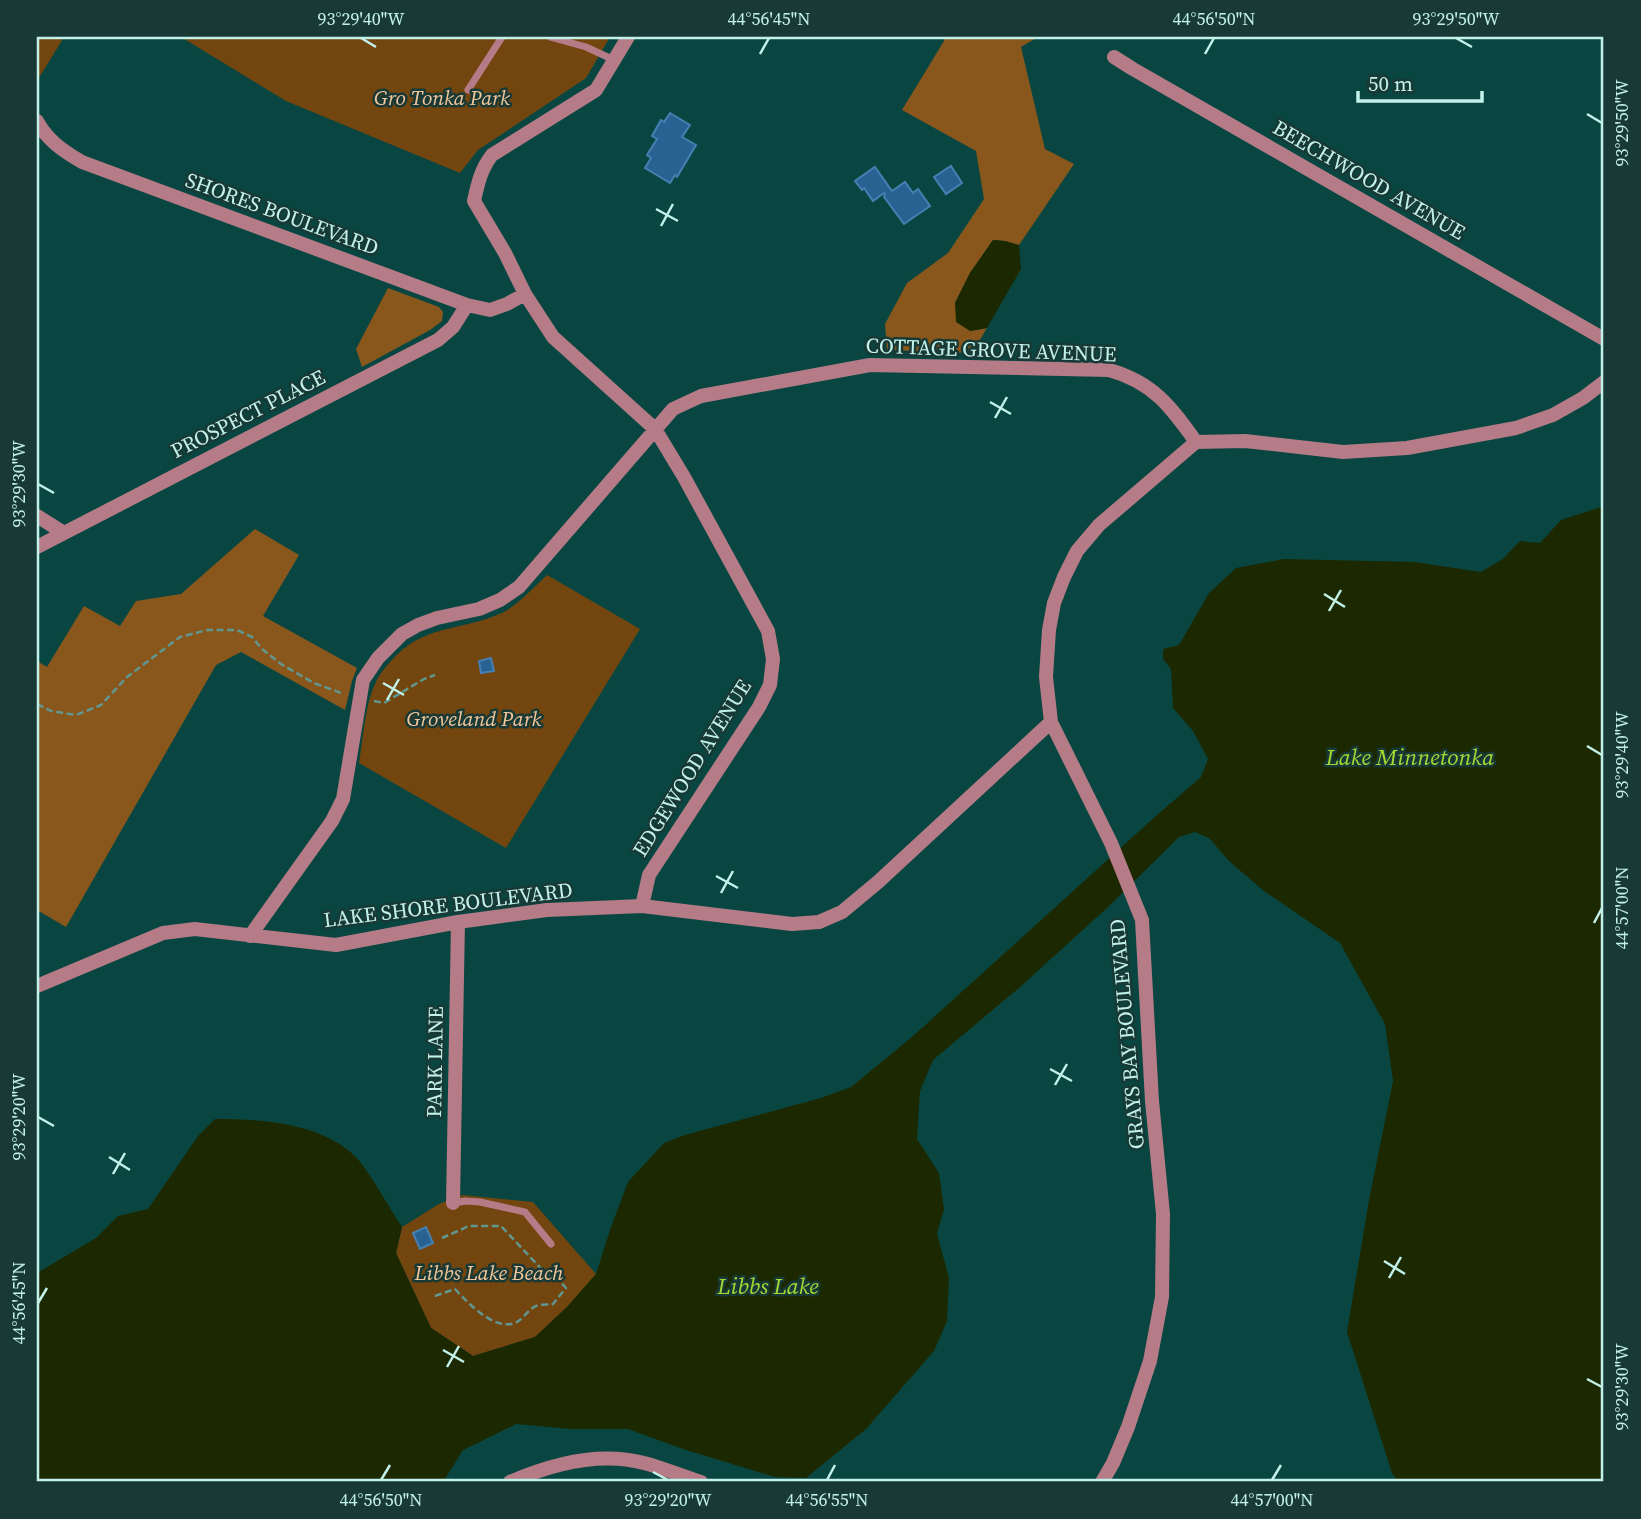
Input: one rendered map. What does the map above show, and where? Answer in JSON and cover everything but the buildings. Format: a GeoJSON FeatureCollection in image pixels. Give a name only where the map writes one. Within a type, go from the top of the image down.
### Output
{"type":"FeatureCollection","features":[{"type":"Feature","properties":{"kind":"street"},"geometry":{"type":"LineString","coordinates":[[614,61],[628,37]]}},
{"type":"Feature","properties":{"kind":"street","name":"BEECHWOOD AVENUE"},"geometry":{"type":"LineString","coordinates":[[1114,57],[1604,338]]}},
{"type":"Feature","properties":{"kind":"street","name":"EDGEWOOD AVENUE"},"geometry":{"type":"LineString","coordinates":[[614,61],[596,90],[492,155],[478,180],[474,201],[553,337],[655,429],[768,631],[772,659],[770,685],[759,707],[649,875],[642,906]]}},
{"type":"Feature","properties":{"kind":"street","name":"SHORES BOULEVARD"},"geometry":{"type":"LineString","coordinates":[[37,121],[60,149],[82,162],[467,305],[490,310],[526,294]]}},
{"type":"Feature","properties":{"kind":"street","name":"PROSPECT PLACE"},"geometry":{"type":"LineString","coordinates":[[37,547],[438,340],[453,327],[467,305]]}},
{"type":"Feature","properties":{"kind":"street","name":"COTTAGE GROVE AVENUE"},"geometry":{"type":"LineString","coordinates":[[250,936],[332,821],[343,799],[363,680],[379,658],[402,634],[418,625],[479,609],[500,600],[519,587],[673,409],[701,396],[870,365],[1109,370],[1127,375],[1153,391],[1172,408],[1196,442]]}},
{"type":"Feature","properties":{"kind":"street"},"geometry":{"type":"LineString","coordinates":[[1196,442],[1245,441],[1343,452],[1406,448],[1516,428],[1553,415],[1604,382]]}},
{"type":"Feature","properties":{"kind":"street","name":"GRAYS BAY BOULEVARD"},"geometry":{"type":"LineString","coordinates":[[1102,1482],[1114,1463],[1150,1361],[1163,1297],[1163,1214],[1152,1101],[1142,920],[1111,843],[1051,722],[1046,677],[1049,630],[1054,603],[1077,551],[1099,525],[1196,442]]}},
{"type":"Feature","properties":{"kind":"street"},"geometry":{"type":"LineString","coordinates":[[37,516],[65,533]]}},
{"type":"Feature","properties":{"kind":"street","name":"LAKE SHORE BOULEVARD"},"geometry":{"type":"LineString","coordinates":[[37,986],[163,933],[195,929],[335,945],[458,922],[547,910],[642,906],[792,924],[819,922],[842,912],[878,882],[1051,722]]}},
{"type":"Feature","properties":{"kind":"street","name":"PARK LANE"},"geometry":{"type":"LineString","coordinates":[[453,1203],[458,922]]}},
{"type":"Feature","properties":{"kind":"street"},"geometry":{"type":"LineString","coordinates":[[510,1482],[565,1463],[604,1458],[642,1462],[701,1482]]}},
{"type":"Feature","properties":{"kind":"lane"},"geometry":{"type":"LineString","coordinates":[[468,90],[502,37]]}},
{"type":"Feature","properties":{"kind":"lane"},"geometry":{"type":"LineString","coordinates":[[550,37],[586,47],[614,61]]}},
{"type":"Feature","properties":{"kind":"lane"},"geometry":{"type":"LineString","coordinates":[[453,1203],[480,1202],[525,1212],[551,1244]]}},
{"type":"Feature","properties":{"kind":"path"},"geometry":{"type":"LineString","coordinates":[[37,704],[51,711],[76,715],[101,705],[127,677],[180,637],[207,630],[237,630],[251,637],[281,664],[314,683],[349,696]]}},
{"type":"Feature","properties":{"kind":"path"},"geometry":{"type":"LineString","coordinates":[[368,700],[384,704],[424,678],[435,675]]}},
{"type":"Feature","properties":{"kind":"path"},"geometry":{"type":"LineString","coordinates":[[435,1296],[455,1289],[488,1318],[503,1324],[515,1323],[537,1305],[553,1304],[566,1288],[558,1279],[548,1276],[501,1226],[469,1226],[442,1238]]}},
{"type":"Feature","properties":{"kind":"green space"},"geometry":{"type":"Polygon","coordinates":[[[37,37],[64,37],[37,81],[37,37]]]}},
{"type":"Feature","properties":{"kind":"green space","name":"Gro Tonka Park"},"geometry":{"type":"Polygon","coordinates":[[[181,37],[610,37],[586,78],[478,150],[460,173],[286,101],[181,37]]]}},
{"type":"Feature","properties":{"kind":"green space","name":"Groveland Park"},"geometry":{"type":"Polygon","coordinates":[[[547,575],[640,629],[506,848],[359,763],[365,723],[376,681],[402,650],[429,635],[502,613],[547,575]]]}},
{"type":"Feature","properties":{"kind":"green space","name":"Libbs Lake Beach"},"geometry":{"type":"Polygon","coordinates":[[[462,1195],[533,1202],[596,1274],[568,1306],[535,1337],[473,1356],[431,1328],[396,1253],[402,1227],[439,1204],[462,1195]]]}},
{"type":"Feature","properties":{"kind":"shaded area"},"geometry":{"type":"Polygon","coordinates":[[[944,37],[1038,37],[1021,47],[1045,149],[1074,164],[1019,245],[993,240],[970,273],[955,303],[970,331],[987,328],[972,353],[887,350],[885,324],[907,283],[948,253],[984,199],[976,151],[902,110],[944,37]]]}},
{"type":"Feature","properties":{"kind":"shaded area"},"geometry":{"type":"Polygon","coordinates":[[[388,288],[439,307],[443,312],[442,321],[362,367],[356,349],[388,288]]]}},
{"type":"Feature","properties":{"kind":"shaded area"},"geometry":{"type":"Polygon","coordinates":[[[255,529],[299,555],[263,616],[357,668],[345,710],[241,652],[216,665],[66,927],[37,910],[37,661],[47,667],[84,606],[120,626],[136,601],[181,594],[255,529]]]}},
{"type":"Feature","properties":{"kind":"water"},"geometry":{"type":"Polygon","coordinates":[[[993,240],[1019,245],[1021,269],[987,328],[970,331],[956,322],[955,303],[970,273],[993,240]]]}},
{"type":"Feature","properties":{"kind":"water"},"geometry":{"type":"Polygon","coordinates":[[[1604,506],[1604,1482],[1398,1482],[1392,1473],[1347,1332],[1369,1200],[1393,1081],[1385,1024],[1340,943],[1264,891],[1229,861],[1209,838],[1195,832],[1179,837],[1108,907],[1020,987],[933,1060],[920,1091],[917,1139],[939,1173],[944,1209],[937,1234],[949,1278],[947,1321],[934,1351],[866,1429],[806,1478],[775,1477],[628,1429],[571,1429],[516,1424],[463,1450],[443,1482],[37,1482],[37,1273],[96,1238],[118,1216],[148,1209],[198,1136],[215,1119],[253,1120],[294,1126],[331,1139],[361,1163],[402,1227],[396,1253],[431,1328],[473,1356],[535,1337],[568,1306],[596,1274],[628,1182],[664,1143],[851,1087],[912,1037],[1201,777],[1208,759],[1193,731],[1173,708],[1171,669],[1163,659],[1163,649],[1179,645],[1209,593],[1236,568],[1284,559],[1414,562],[1481,572],[1503,559],[1520,541],[1540,543],[1561,520],[1604,506]]]}},
{"type":"Feature","properties":{"kind":"water label","name":"Lake Minnetonka"},"geometry":{"type":"Point","coordinates":[1410,757]}},
{"type":"Feature","properties":{"kind":"water label","name":"Libbs Lake"},"geometry":{"type":"Point","coordinates":[768,1286]}}]}
